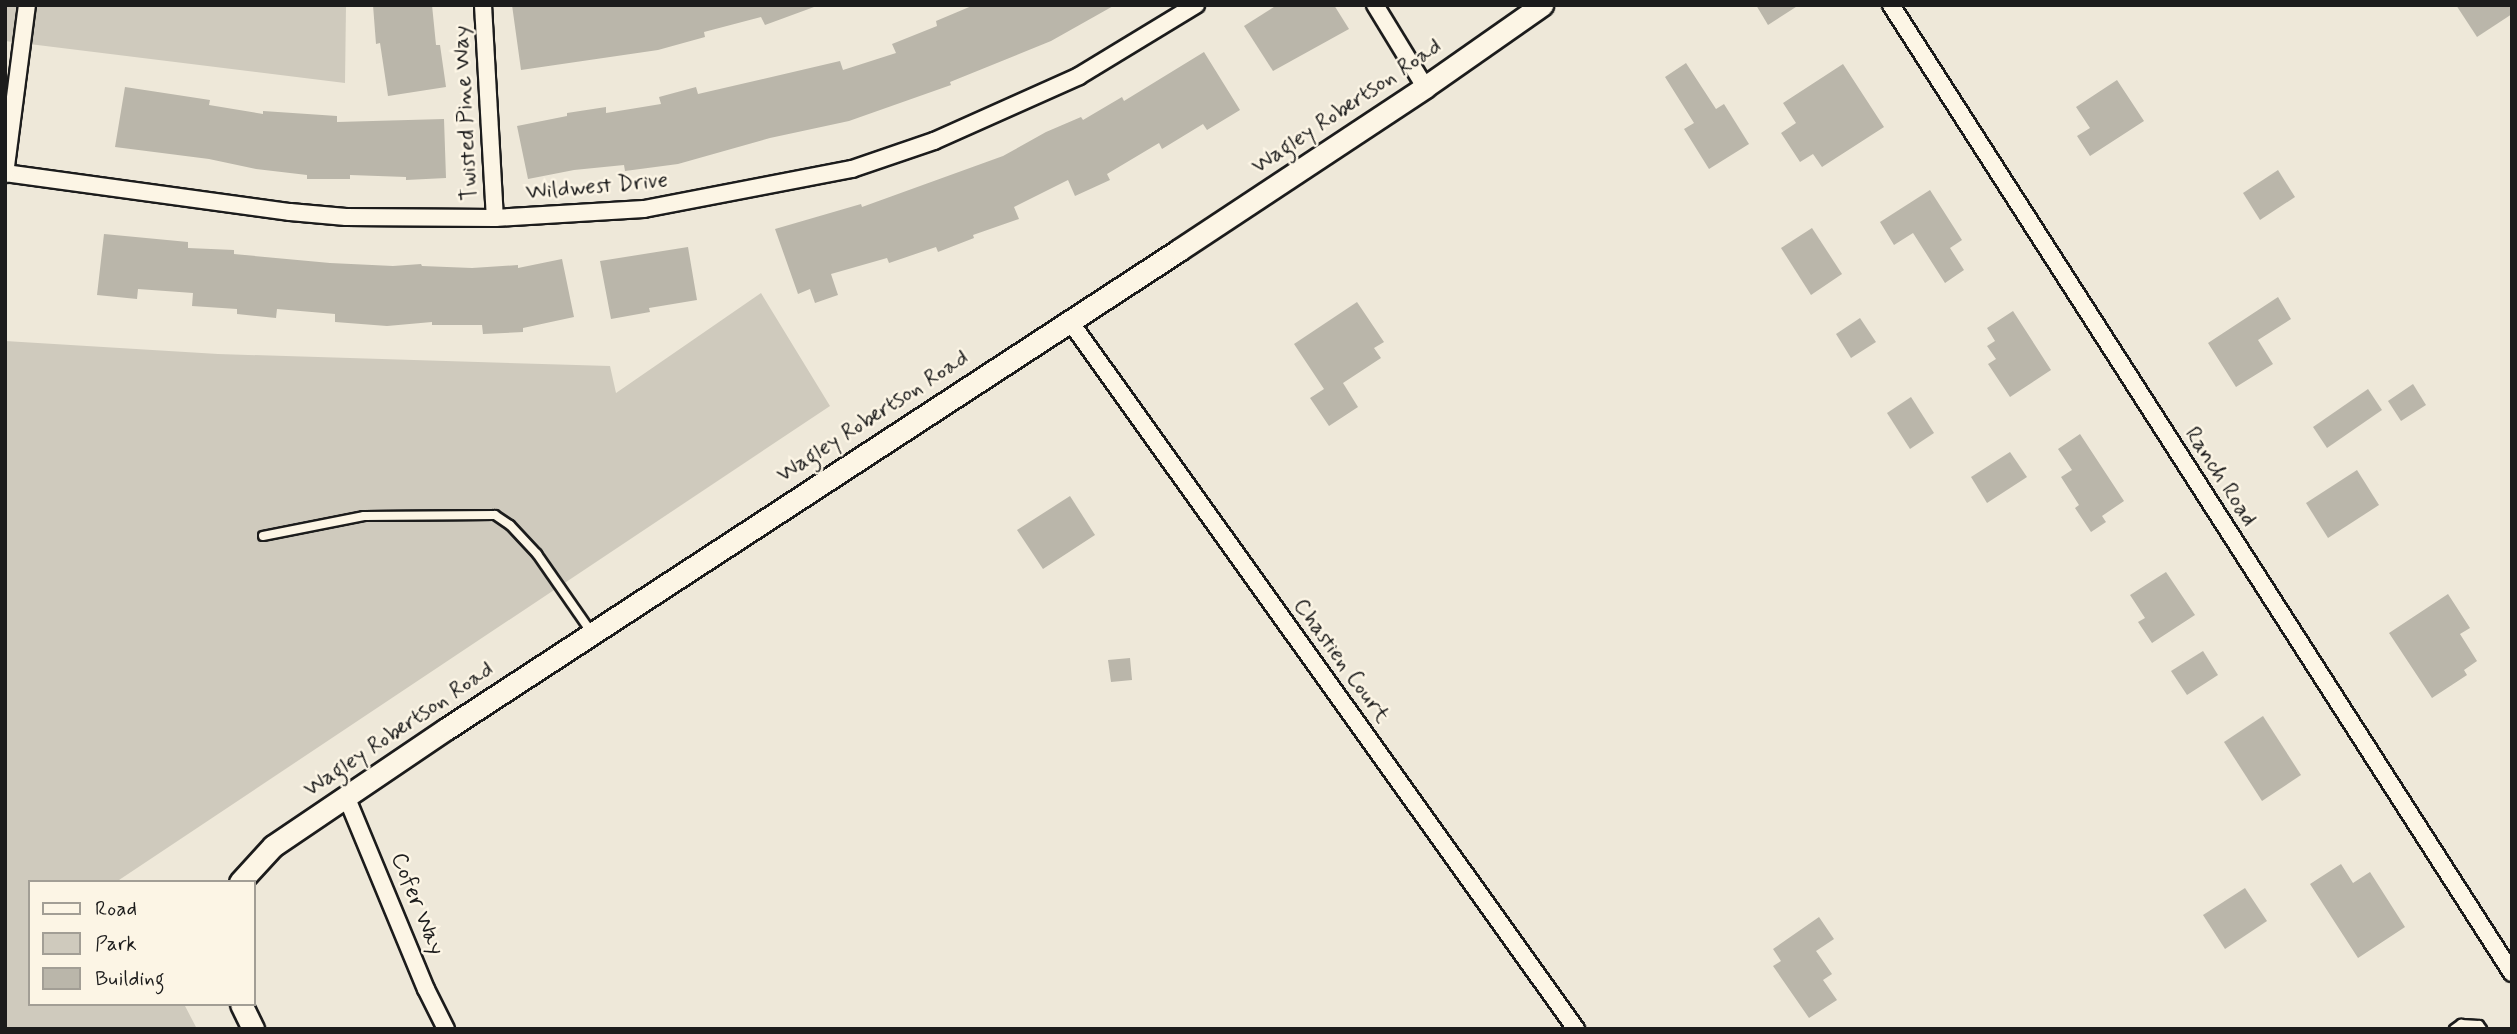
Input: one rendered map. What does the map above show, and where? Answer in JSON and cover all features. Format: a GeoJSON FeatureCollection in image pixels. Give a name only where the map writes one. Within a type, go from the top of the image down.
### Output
{"type":"FeatureCollection","features":[{"type":"Feature","properties":{"kind":"street"},"geometry":{"type":"LineString","coordinates":[[5,174],[27,5]]}},
{"type":"Feature","properties":{"kind":"street","name":"Twisted Pine Way"},"geometry":{"type":"LineString","coordinates":[[483,5],[495,218]]}},
{"type":"Feature","properties":{"kind":"street","name":"Wildwest Drive"},"geometry":{"type":"LineString","coordinates":[[5,174],[290,212],[414,220],[644,209],[852,169],[934,141],[1079,76],[1196,5]]}},
{"type":"Feature","properties":{"kind":"street"},"geometry":{"type":"LineString","coordinates":[[1375,5],[1425,87]]}},
{"type":"Feature","properties":{"kind":"street","name":"Wagley Robertson Road"},"geometry":{"type":"LineString","coordinates":[[242,880],[273,846],[346,796],[1425,87],[1542,5]]}},
{"type":"Feature","properties":{"kind":"street","name":"Ranch Road"},"geometry":{"type":"LineString","coordinates":[[1891,5],[2512,973]]}},
{"type":"Feature","properties":{"kind":"street","name":"Chastien Court"},"geometry":{"type":"LineString","coordinates":[[1069,320],[1576,1029]]}},
{"type":"Feature","properties":{"kind":"street","name":"Cofer Way"},"geometry":{"type":"LineString","coordinates":[[346,796],[426,989],[446,1029]]}},
{"type":"Feature","properties":{"kind":"street"},"geometry":{"type":"LineString","coordinates":[[242,1006],[253,1029]]}},
{"type":"Feature","properties":{"kind":"lane"},"geometry":{"type":"LineString","coordinates":[[263,536],[363,516],[495,515],[510,525],[537,554],[592,633]]}},
{"type":"Feature","properties":{"kind":"lane"},"geometry":{"type":"LineString","coordinates":[[2454,1029],[2461,1024],[2479,1025],[2482,1029]]}},
{"type":"Feature","properties":{"kind":"green space"},"geometry":{"type":"Polygon","coordinates":[[[5,5],[346,5],[345,83],[5,41],[5,5]]]}},
{"type":"Feature","properties":{"kind":"green space"},"geometry":{"type":"Polygon","coordinates":[[[761,293],[830,406],[119,880],[28,880],[28,1006],[185,1006],[197,1029],[5,1029],[5,341],[218,354],[610,366],[616,393],[761,293]]]}},
{"type":"Feature","properties":{"kind":"building"},"geometry":{"type":"Polygon","coordinates":[[[373,5],[432,5],[436,45],[440,45],[446,87],[388,96],[380,43],[376,44],[373,5]]]}},
{"type":"Feature","properties":{"kind":"building"},"geometry":{"type":"Polygon","coordinates":[[[512,5],[814,7],[765,25],[761,17],[704,32],[705,37],[658,50],[521,70],[512,5]]]}},
{"type":"Feature","properties":{"kind":"building"},"geometry":{"type":"Polygon","coordinates":[[[974,5],[1115,5],[1051,41],[950,82],[951,85],[849,121],[770,138],[678,164],[625,171],[624,165],[574,170],[528,179],[517,126],[567,116],[567,113],[606,107],[606,113],[661,104],[659,97],[696,87],[698,94],[840,61],[843,70],[896,53],[892,44],[937,26],[936,21],[974,5]]]}},
{"type":"Feature","properties":{"kind":"building"},"geometry":{"type":"Polygon","coordinates":[[[1277,5],[1334,5],[1349,29],[1273,71],[1244,26],[1277,5]]]}},
{"type":"Feature","properties":{"kind":"building"},"geometry":{"type":"Polygon","coordinates":[[[1756,5],[1799,5],[1768,25],[1756,5]]]}},
{"type":"Feature","properties":{"kind":"building"},"geometry":{"type":"Polygon","coordinates":[[[2456,5],[2512,5],[2512,14],[2477,37],[2456,5]]]}},
{"type":"Feature","properties":{"kind":"building"},"geometry":{"type":"Polygon","coordinates":[[[1204,52],[1240,110],[1207,130],[1203,124],[1162,149],[1159,143],[1107,174],[1110,180],[1075,196],[1068,180],[1014,207],[1019,219],[973,235],[974,238],[938,252],[936,247],[889,263],[887,258],[831,274],[838,295],[815,303],[810,289],[798,294],[775,229],[861,204],[862,207],[1003,156],[1046,132],[1081,117],[1083,120],[1122,97],[1124,101],[1204,52]]]}},
{"type":"Feature","properties":{"kind":"building"},"geometry":{"type":"Polygon","coordinates":[[[1686,63],[1716,109],[1724,104],[1749,144],[1709,169],[1684,129],[1694,123],[1665,77],[1686,63]]]}},
{"type":"Feature","properties":{"kind":"building"},"geometry":{"type":"Polygon","coordinates":[[[1843,64],[1884,127],[1822,167],[1813,154],[1800,162],[1781,133],[1796,123],[1783,103],[1843,64]]]}},
{"type":"Feature","properties":{"kind":"building"},"geometry":{"type":"Polygon","coordinates":[[[2117,80],[2144,121],[2090,156],[2077,136],[2090,128],[2076,107],[2117,80]]]}},
{"type":"Feature","properties":{"kind":"building"},"geometry":{"type":"Polygon","coordinates":[[[125,87],[210,100],[209,105],[263,114],[263,111],[337,116],[337,122],[444,119],[446,178],[406,180],[406,177],[350,175],[350,179],[307,179],[307,175],[115,147],[125,87]]]}},
{"type":"Feature","properties":{"kind":"building"},"geometry":{"type":"Polygon","coordinates":[[[2278,170],[2295,197],[2260,220],[2243,193],[2278,170]]]}},
{"type":"Feature","properties":{"kind":"building"},"geometry":{"type":"Polygon","coordinates":[[[1930,190],[1962,240],[1950,248],[1964,270],[1945,283],[1913,233],[1894,245],[1880,222],[1930,190]]]}},
{"type":"Feature","properties":{"kind":"building"},"geometry":{"type":"Polygon","coordinates":[[[1812,228],[1842,274],[1811,295],[1781,248],[1812,228]]]}},
{"type":"Feature","properties":{"kind":"building"},"geometry":{"type":"Polygon","coordinates":[[[104,234],[188,242],[188,248],[234,250],[234,254],[330,263],[393,266],[421,264],[472,268],[518,265],[518,268],[562,259],[574,317],[523,328],[523,332],[483,334],[482,325],[432,325],[432,322],[387,326],[335,322],[335,314],[277,309],[276,318],[237,314],[237,309],[192,306],[193,293],[138,289],[137,299],[97,295],[104,234]]]}},
{"type":"Feature","properties":{"kind":"building"},"geometry":{"type":"Polygon","coordinates":[[[688,247],[697,300],[649,308],[650,312],[611,319],[600,261],[688,247]]]}},
{"type":"Feature","properties":{"kind":"building"},"geometry":{"type":"Polygon","coordinates":[[[2278,297],[2291,319],[2258,340],[2273,364],[2236,387],[2208,343],[2278,297]]]}},
{"type":"Feature","properties":{"kind":"building"},"geometry":{"type":"Polygon","coordinates":[[[1357,302],[1384,342],[1374,348],[1381,358],[1343,383],[1358,407],[1329,426],[1310,398],[1324,389],[1294,344],[1357,302]]]}},
{"type":"Feature","properties":{"kind":"building"},"geometry":{"type":"Polygon","coordinates":[[[2013,311],[2051,370],[2010,397],[1988,364],[1996,359],[1987,346],[1995,341],[1987,328],[2013,311]]]}},
{"type":"Feature","properties":{"kind":"building"},"geometry":{"type":"Polygon","coordinates":[[[1860,318],[1876,342],[1851,358],[1836,334],[1860,318]]]}},
{"type":"Feature","properties":{"kind":"building"},"geometry":{"type":"Polygon","coordinates":[[[2413,384],[2426,405],[2401,421],[2388,401],[2413,384]]]}},
{"type":"Feature","properties":{"kind":"building"},"geometry":{"type":"Polygon","coordinates":[[[2368,389],[2382,410],[2327,448],[2313,427],[2368,389]]]}},
{"type":"Feature","properties":{"kind":"building"},"geometry":{"type":"Polygon","coordinates":[[[1911,397],[1934,433],[1910,449],[1887,413],[1911,397]]]}},
{"type":"Feature","properties":{"kind":"building"},"geometry":{"type":"Polygon","coordinates":[[[2080,434],[2124,501],[2102,516],[2106,522],[2091,532],[2075,508],[2079,505],[2061,477],[2072,470],[2058,449],[2080,434]]]}},
{"type":"Feature","properties":{"kind":"building"},"geometry":{"type":"Polygon","coordinates":[[[2010,452],[2027,477],[1987,503],[1971,477],[2010,452]]]}},
{"type":"Feature","properties":{"kind":"building"},"geometry":{"type":"Polygon","coordinates":[[[2357,470],[2379,505],[2328,538],[2306,503],[2357,470]]]}},
{"type":"Feature","properties":{"kind":"building"},"geometry":{"type":"Polygon","coordinates":[[[1070,496],[1095,535],[1043,569],[1017,530],[1070,496]]]}},
{"type":"Feature","properties":{"kind":"building"},"geometry":{"type":"Polygon","coordinates":[[[2166,572],[2195,615],[2152,643],[2138,622],[2145,618],[2130,595],[2166,572]]]}},
{"type":"Feature","properties":{"kind":"building"},"geometry":{"type":"Polygon","coordinates":[[[2448,594],[2470,628],[2460,634],[2477,661],[2464,670],[2467,675],[2432,698],[2389,633],[2448,594]]]}},
{"type":"Feature","properties":{"kind":"building"},"geometry":{"type":"Polygon","coordinates":[[[2203,651],[2218,675],[2187,695],[2171,671],[2203,651]]]}},
{"type":"Feature","properties":{"kind":"building"},"geometry":{"type":"Polygon","coordinates":[[[1130,658],[1132,680],[1111,682],[1108,660],[1130,658]]]}},
{"type":"Feature","properties":{"kind":"building"},"geometry":{"type":"Polygon","coordinates":[[[2263,716],[2301,775],[2262,801],[2224,742],[2263,716]]]}},
{"type":"Feature","properties":{"kind":"building"},"geometry":{"type":"Polygon","coordinates":[[[2341,864],[2353,883],[2370,872],[2405,927],[2358,958],[2310,884],[2341,864]]]}},
{"type":"Feature","properties":{"kind":"building"},"geometry":{"type":"Polygon","coordinates":[[[2245,888],[2267,921],[2225,949],[2203,915],[2245,888]]]}},
{"type":"Feature","properties":{"kind":"building"},"geometry":{"type":"Polygon","coordinates":[[[1819,917],[1834,939],[1816,951],[1832,974],[1823,980],[1837,1000],[1809,1018],[1773,966],[1781,961],[1773,949],[1819,917]]]}}]}
